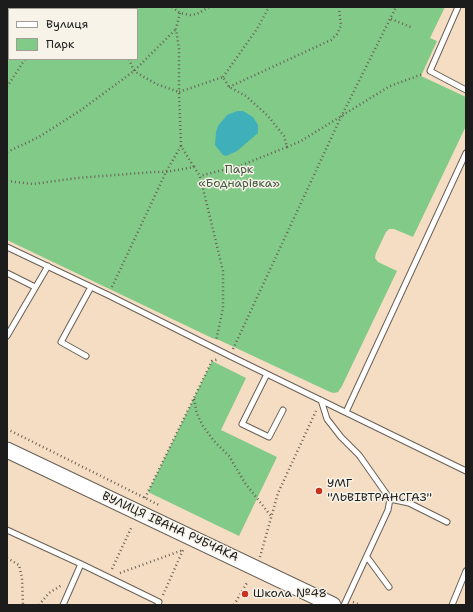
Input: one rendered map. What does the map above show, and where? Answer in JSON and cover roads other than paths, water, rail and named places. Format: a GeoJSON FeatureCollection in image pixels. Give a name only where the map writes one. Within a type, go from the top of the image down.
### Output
{"type":"FeatureCollection","features":[{"type":"Feature","properties":{"kind":"street","name":"ВУЛИЦЯ ІВАНА РУБЧАКА"},"geometry":{"type":"LineString","coordinates":[[7,450],[333,605]]}},
{"type":"Feature","properties":{"kind":"lane"},"geometry":{"type":"LineString","coordinates":[[458,7],[430,71],[466,90]]}},
{"type":"Feature","properties":{"kind":"lane"},"geometry":{"type":"LineString","coordinates":[[346,412],[466,153]]}},
{"type":"Feature","properties":{"kind":"lane"},"geometry":{"type":"LineString","coordinates":[[7,247],[466,471]]}},
{"type":"Feature","properties":{"kind":"lane"},"geometry":{"type":"LineString","coordinates":[[7,336],[48,266]]}},
{"type":"Feature","properties":{"kind":"lane"},"geometry":{"type":"LineString","coordinates":[[7,273],[35,287]]}},
{"type":"Feature","properties":{"kind":"lane"},"geometry":{"type":"LineString","coordinates":[[86,356],[61,342],[91,287]]}},
{"type":"Feature","properties":{"kind":"lane"},"geometry":{"type":"LineString","coordinates":[[267,374],[242,424],[269,437],[283,410]]}},
{"type":"Feature","properties":{"kind":"lane"},"geometry":{"type":"LineString","coordinates":[[321,400],[327,419],[341,437],[359,455],[390,499],[409,503],[447,522]]}},
{"type":"Feature","properties":{"kind":"lane"},"geometry":{"type":"LineString","coordinates":[[344,605],[388,510],[390,499]]}},
{"type":"Feature","properties":{"kind":"lane"},"geometry":{"type":"LineString","coordinates":[[7,530],[108,577],[158,604]]}},
{"type":"Feature","properties":{"kind":"lane"},"geometry":{"type":"LineString","coordinates":[[367,557],[388,587]]}},
{"type":"Feature","properties":{"kind":"lane"},"geometry":{"type":"LineString","coordinates":[[63,605],[81,564]]}},
{"type":"Feature","properties":{"kind":"lane"},"geometry":{"type":"LineString","coordinates":[[452,605],[466,571]]}},
{"type":"Feature","properties":{"kind":"water"},"geometry":{"type":"Polygon","coordinates":[[[237,111],[243,111],[253,117],[258,125],[258,133],[237,151],[226,156],[223,155],[215,145],[216,132],[218,126],[227,115],[237,111]]]}},
{"type":"Feature","properties":{"kind":"place","name":"УМГ ''ЛЬВІВТРАНСГАЗ''"},"geometry":{"type":"Point","coordinates":[319,491]}},
{"type":"Feature","properties":{"kind":"place","name":"Школа №48"},"geometry":{"type":"Point","coordinates":[245,594]}},
{"type":"Feature","properties":{"kind":"park label","name":"Парк «Боднарівка»"},"geometry":{"type":"Point","coordinates":[239,177]}}]}
